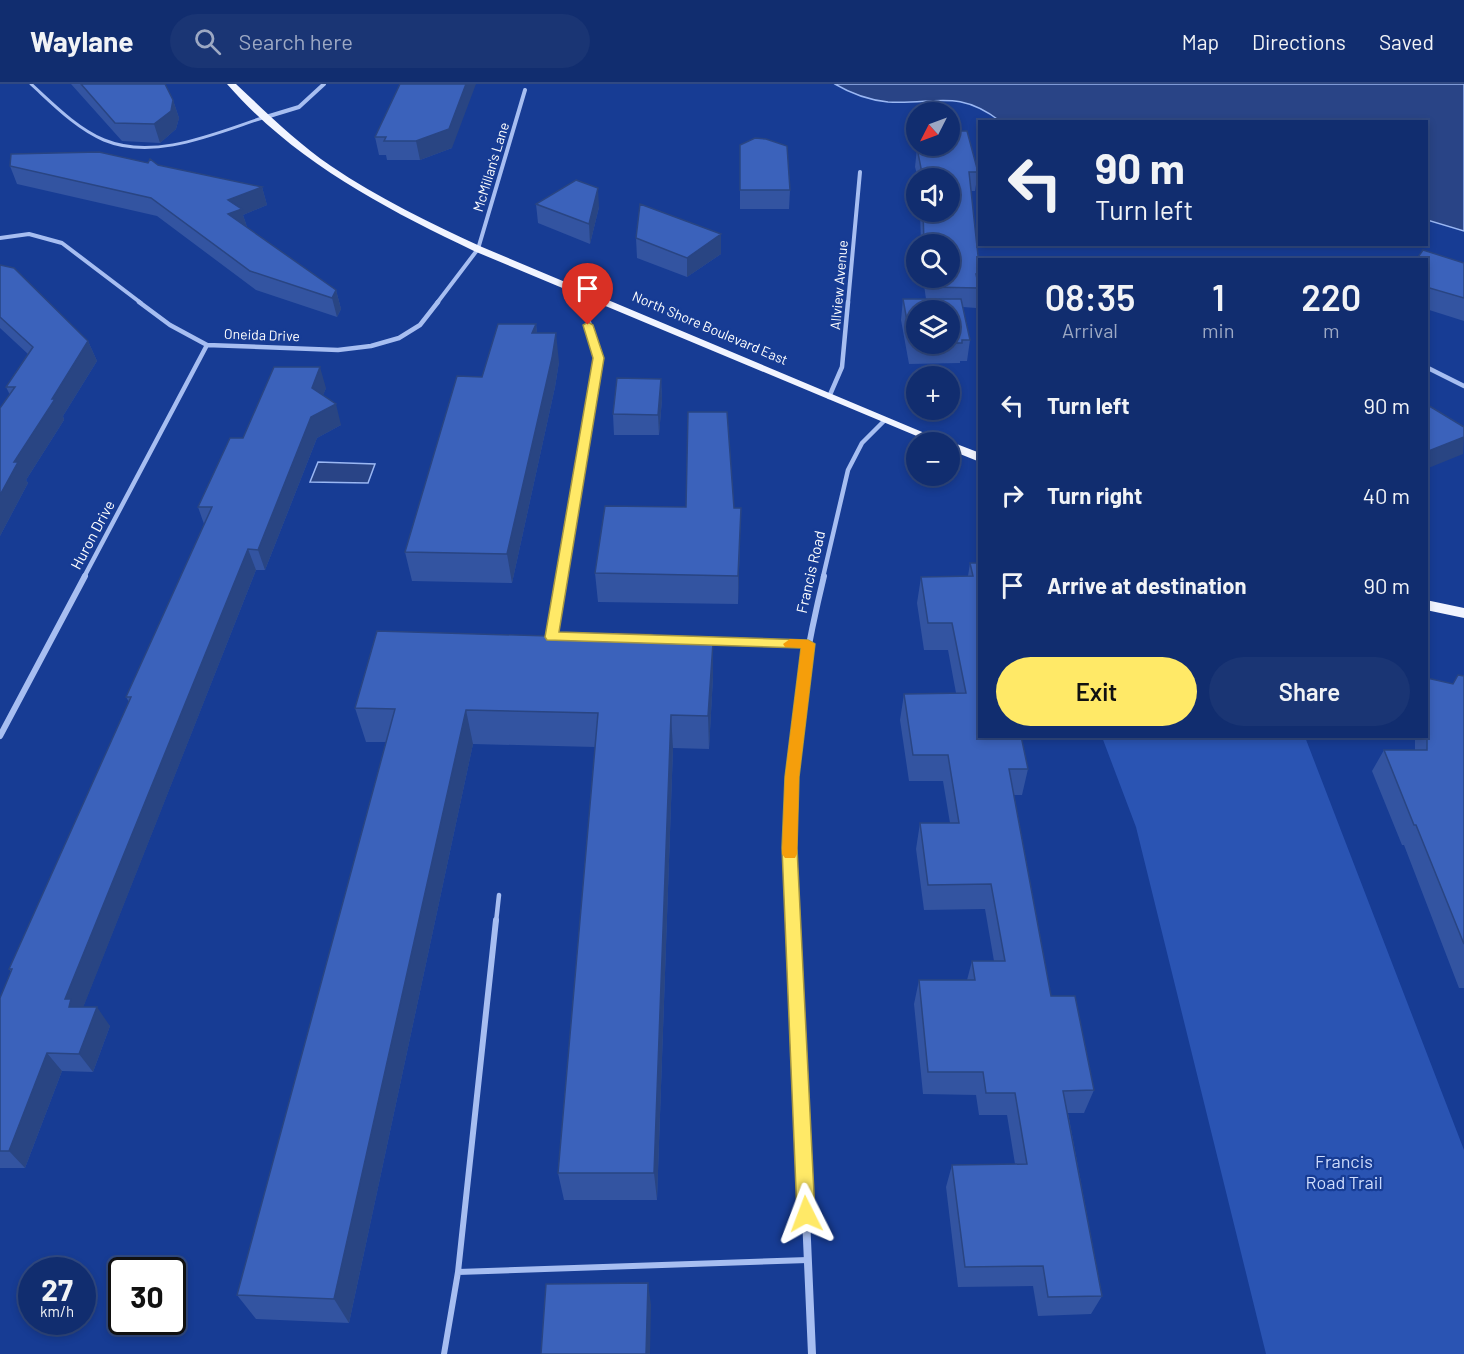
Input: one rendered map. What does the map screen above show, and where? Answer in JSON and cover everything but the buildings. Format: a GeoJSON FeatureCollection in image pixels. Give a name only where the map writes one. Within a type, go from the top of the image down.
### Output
{"type":"FeatureCollection","features":[{"type":"Feature","properties":{"kind":"main road","name":"North Shore Boulevard East"},"geometry":{"type":"LineString","coordinates":[[231,84],[305,152],[357,188],[478,249],[915,432]]}},
{"type":"Feature","properties":{"kind":"main road"},"geometry":{"type":"LineString","coordinates":[[960,450],[978,457]]}},
{"type":"Feature","properties":{"kind":"main road"},"geometry":{"type":"LineString","coordinates":[[1428,605],[1464,614]]}},
{"type":"Feature","properties":{"kind":"street"},"geometry":{"type":"LineString","coordinates":[[266,117],[293,111],[307,103],[324,84]]}},
{"type":"Feature","properties":{"kind":"street","name":"McMillan's Lane"},"geometry":{"type":"LineString","coordinates":[[478,249],[525,90]]}},
{"type":"Feature","properties":{"kind":"street","name":"Allview Avenue"},"geometry":{"type":"LineString","coordinates":[[830,397],[842,368],[860,172]]}},
{"type":"Feature","properties":{"kind":"street","name":"Oneida Drive"},"geometry":{"type":"LineString","coordinates":[[0,238],[29,234],[62,243],[170,325],[207,345],[338,350],[371,346],[399,338],[420,325],[478,249]]}},
{"type":"Feature","properties":{"kind":"street","name":"Huron Drive"},"geometry":{"type":"LineString","coordinates":[[0,736],[207,345]]}},
{"type":"Feature","properties":{"kind":"street"},"geometry":{"type":"LineString","coordinates":[[1428,368],[1464,386]]}},
{"type":"Feature","properties":{"kind":"street","name":"Francis Road"},"geometry":{"type":"LineString","coordinates":[[812,1354],[790,848],[792,777],[808,644],[848,470],[862,442],[885,420]]}},
{"type":"Feature","properties":{"kind":"lane"},"geometry":{"type":"LineString","coordinates":[[31,84],[74,122],[105,140],[131,147],[186,141],[266,117]]}},
{"type":"Feature","properties":{"kind":"lane"},"geometry":{"type":"LineString","coordinates":[[551,637],[599,358],[587,314],[602,300]]}},
{"type":"Feature","properties":{"kind":"lane"},"geometry":{"type":"LineString","coordinates":[[540,636],[563,637]]}},
{"type":"Feature","properties":{"kind":"lane"},"geometry":{"type":"LineString","coordinates":[[691,641],[808,644]]}},
{"type":"Feature","properties":{"kind":"lane"},"geometry":{"type":"LineString","coordinates":[[444,1354],[458,1272],[499,895]]}},
{"type":"Feature","properties":{"kind":"lane"},"geometry":{"type":"LineString","coordinates":[[458,1272],[808,1260]]}},
{"type":"Feature","properties":{"kind":"green space","name":"Francis Road Trail"},"geometry":{"type":"Polygon","coordinates":[[[1102,738],[1305,738],[1464,1150],[1464,1354],[1266,1354],[1136,827],[1102,738]]]}},
{"type":"Feature","properties":{"kind":"shaded area"},"geometry":{"type":"Polygon","coordinates":[[[835,84],[1464,84],[1464,231],[1428,220],[1428,120],[998,120],[985,111],[958,101],[888,102],[860,96],[835,84]]]}},
{"type":"Feature","properties":{"kind":"shaded area"},"geometry":{"type":"Polygon","coordinates":[[[318,462],[375,464],[368,483],[310,482],[318,462]]]}},
{"type":"Feature","properties":{"kind":"slow traffic"},"geometry":{"type":"LineString","coordinates":[[790,644],[808,644],[792,777],[790,854]]}},
{"type":"Feature","properties":{"kind":"route"},"geometry":{"type":"LineString","coordinates":[[588,325],[599,358],[551,637],[808,644],[792,777],[790,848],[806,1214]]}}]}
